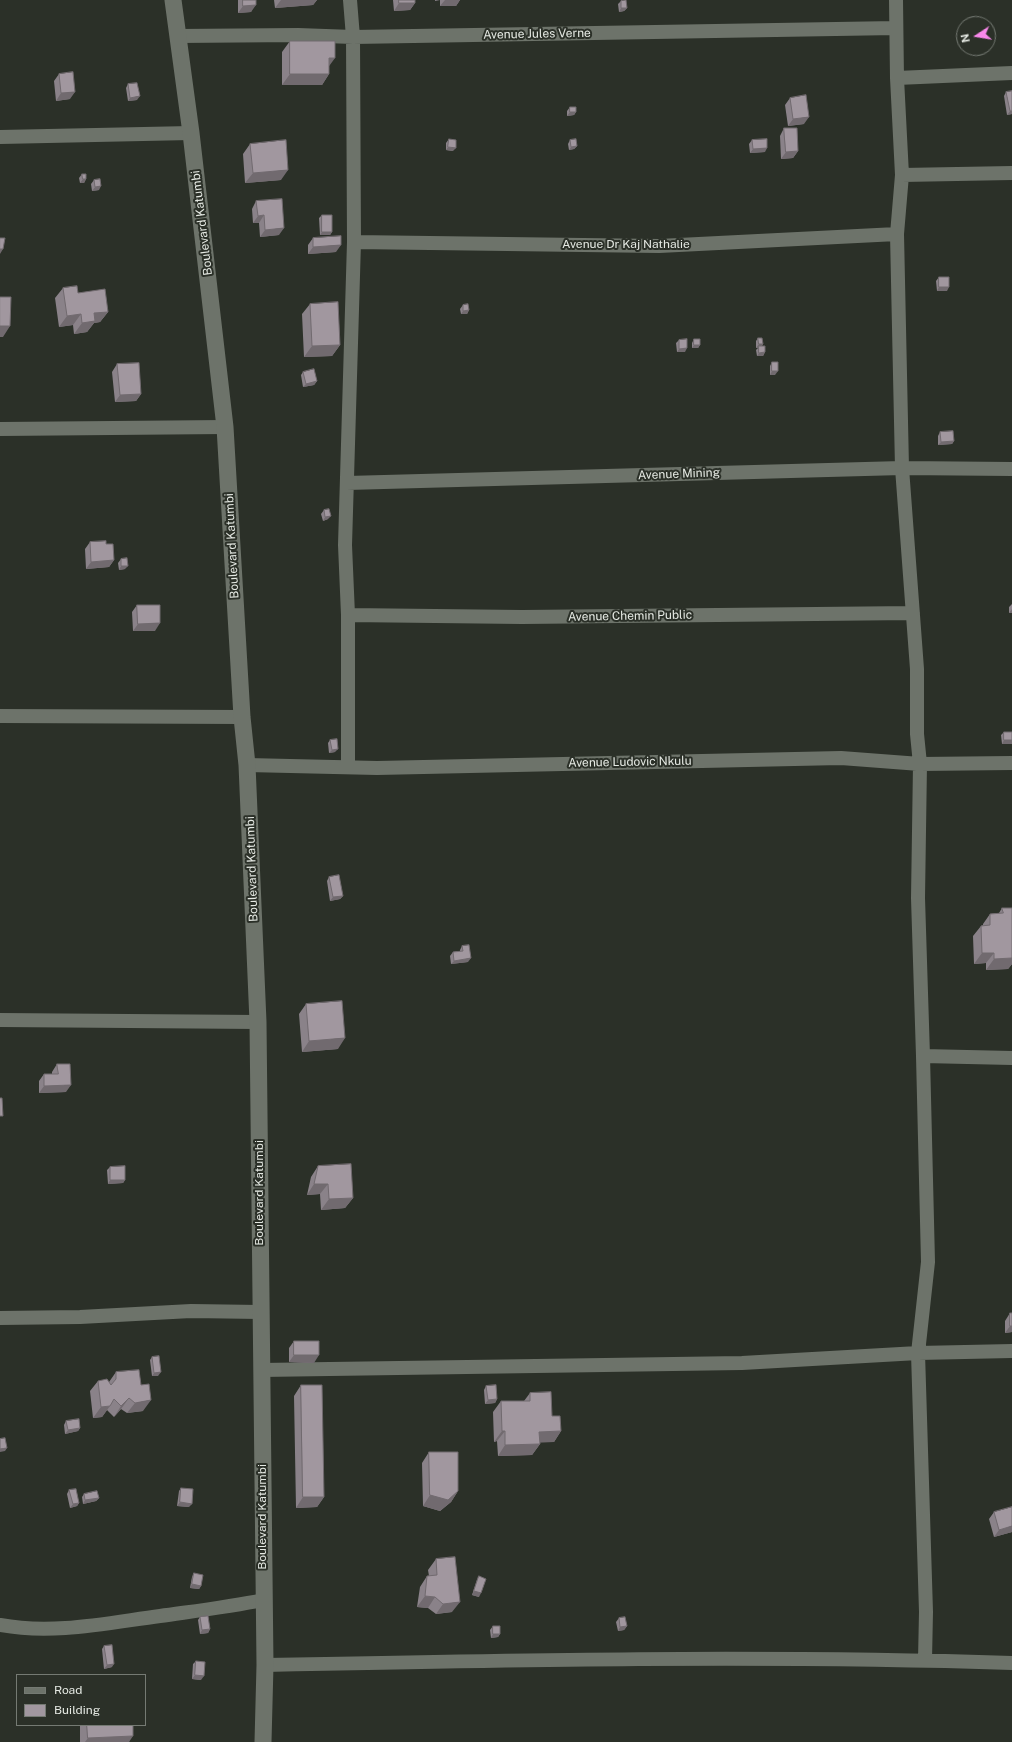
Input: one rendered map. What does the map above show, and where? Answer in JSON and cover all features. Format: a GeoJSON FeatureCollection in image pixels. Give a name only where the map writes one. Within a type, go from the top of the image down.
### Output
{"type":"FeatureCollection","features":[{"type":"Feature","properties":{"kind":"street","name":"Boulevard Katumbi"},"geometry":{"type":"LineString","coordinates":[[173,0],[191,133],[225,427],[242,717],[247,765],[258,1022],[263,1600],[265,1665],[263,1742]]}},
{"type":"Feature","properties":{"kind":"street"},"geometry":{"type":"LineString","coordinates":[[348,767],[348,615],[345,544],[354,242],[353,37],[350,0]]}},
{"type":"Feature","properties":{"kind":"street"},"geometry":{"type":"LineString","coordinates":[[896,0],[897,78],[902,174],[897,234],[902,468],[917,669],[917,734],[920,764],[918,898],[928,1262],[918,1353],[926,1612],[925,1660]]}},
{"type":"Feature","properties":{"kind":"street","name":"Avenue Jules Verne"},"geometry":{"type":"LineString","coordinates":[[178,36],[298,35],[353,37],[896,28]]}},
{"type":"Feature","properties":{"kind":"street"},"geometry":{"type":"LineString","coordinates":[[897,78],[1012,73]]}},
{"type":"Feature","properties":{"kind":"street"},"geometry":{"type":"LineString","coordinates":[[0,137],[191,133]]}},
{"type":"Feature","properties":{"kind":"street"},"geometry":{"type":"LineString","coordinates":[[902,174],[1012,173]]}},
{"type":"Feature","properties":{"kind":"street","name":"Avenue Dr Kaj Nathalie"},"geometry":{"type":"LineString","coordinates":[[354,242],[659,246],[897,234]]}},
{"type":"Feature","properties":{"kind":"street"},"geometry":{"type":"LineString","coordinates":[[0,429],[225,427]]}},
{"type":"Feature","properties":{"kind":"street","name":"Avenue Mining"},"geometry":{"type":"LineString","coordinates":[[347,483],[902,468],[1012,469]]}},
{"type":"Feature","properties":{"kind":"street","name":"Avenue Chemin Public"},"geometry":{"type":"LineString","coordinates":[[348,615],[522,617],[913,613]]}},
{"type":"Feature","properties":{"kind":"street"},"geometry":{"type":"LineString","coordinates":[[0,716],[242,717]]}},
{"type":"Feature","properties":{"kind":"street","name":"Avenue Ludovic Nkulu"},"geometry":{"type":"LineString","coordinates":[[247,765],[348,767],[841,758],[920,764],[1012,763]]}},
{"type":"Feature","properties":{"kind":"street"},"geometry":{"type":"LineString","coordinates":[[0,1020],[258,1022]]}},
{"type":"Feature","properties":{"kind":"street"},"geometry":{"type":"LineString","coordinates":[[923,1056],[1012,1058]]}},
{"type":"Feature","properties":{"kind":"street"},"geometry":{"type":"LineString","coordinates":[[0,1318],[80,1317],[191,1311],[260,1312]]}},
{"type":"Feature","properties":{"kind":"street"},"geometry":{"type":"LineString","coordinates":[[261,1370],[734,1363],[918,1353],[1012,1351]]}},
{"type":"Feature","properties":{"kind":"street"},"geometry":{"type":"LineString","coordinates":[[0,1625],[21,1629],[73,1628],[197,1612],[263,1600]]}},
{"type":"Feature","properties":{"kind":"street"},"geometry":{"type":"LineString","coordinates":[[265,1665],[508,1660],[925,1660],[1012,1663]]}},
{"type":"Feature","properties":{"kind":"building"},"geometry":{"type":"Polygon","coordinates":[[[243,0],[256,0],[256,5],[243,6],[243,0]]]}},
{"type":"Feature","properties":{"kind":"building"},"geometry":{"type":"Polygon","coordinates":[[[399,0],[415,0],[415,3],[399,3],[399,0]]]}},
{"type":"Feature","properties":{"kind":"building"},"geometry":{"type":"Polygon","coordinates":[[[626,0],[627,8],[621,8],[621,1],[626,0]]]}},
{"type":"Feature","properties":{"kind":"building"},"geometry":{"type":"Polygon","coordinates":[[[290,41],[335,41],[335,58],[329,58],[329,74],[290,74],[290,41]]]}},
{"type":"Feature","properties":{"kind":"building"},"geometry":{"type":"Polygon","coordinates":[[[73,72],[75,92],[61,93],[59,74],[73,72]]]}},
{"type":"Feature","properties":{"kind":"building"},"geometry":{"type":"Polygon","coordinates":[[[137,83],[140,96],[130,98],[128,84],[137,83]]]}},
{"type":"Feature","properties":{"kind":"building"},"geometry":{"type":"Polygon","coordinates":[[[1012,91],[1012,111],[1010,111],[1006,92],[1012,91]]]}},
{"type":"Feature","properties":{"kind":"building"},"geometry":{"type":"Polygon","coordinates":[[[806,95],[809,117],[793,119],[790,98],[806,95]]]}},
{"type":"Feature","properties":{"kind":"building"},"geometry":{"type":"Polygon","coordinates":[[[570,107],[576,107],[576,112],[570,112],[570,107]]]}},
{"type":"Feature","properties":{"kind":"building"},"geometry":{"type":"Polygon","coordinates":[[[784,128],[797,128],[798,151],[786,152],[784,128]]]}},
{"type":"Feature","properties":{"kind":"building"},"geometry":{"type":"Polygon","coordinates":[[[449,139],[456,140],[456,148],[448,147],[449,139]]]}},
{"type":"Feature","properties":{"kind":"building"},"geometry":{"type":"Polygon","coordinates":[[[576,139],[577,146],[571,147],[570,140],[576,139]]]}},
{"type":"Feature","properties":{"kind":"building"},"geometry":{"type":"Polygon","coordinates":[[[767,139],[767,148],[753,149],[752,140],[767,139]]]}},
{"type":"Feature","properties":{"kind":"building"},"geometry":{"type":"Polygon","coordinates":[[[286,140],[288,170],[253,173],[250,144],[286,140]]]}},
{"type":"Feature","properties":{"kind":"building"},"geometry":{"type":"Polygon","coordinates":[[[82,174],[86,174],[86,179],[83,179],[82,174]]]}},
{"type":"Feature","properties":{"kind":"building"},"geometry":{"type":"Polygon","coordinates":[[[100,179],[101,186],[95,187],[94,180],[100,179]]]}},
{"type":"Feature","properties":{"kind":"building"},"geometry":{"type":"Polygon","coordinates":[[[282,199],[284,228],[265,230],[264,215],[258,216],[256,201],[282,199]]]}},
{"type":"Feature","properties":{"kind":"building"},"geometry":{"type":"Polygon","coordinates":[[[322,215],[332,215],[332,232],[322,232],[322,215]]]}},
{"type":"Feature","properties":{"kind":"building"},"geometry":{"type":"Polygon","coordinates":[[[341,236],[341,245],[313,247],[313,238],[341,236]]]}},
{"type":"Feature","properties":{"kind":"building"},"geometry":{"type":"Polygon","coordinates":[[[0,238],[5,238],[3,249],[0,249],[0,238]]]}},
{"type":"Feature","properties":{"kind":"building"},"geometry":{"type":"Polygon","coordinates":[[[939,277],[949,277],[949,287],[939,287],[939,277]]]}},
{"type":"Feature","properties":{"kind":"building"},"geometry":{"type":"Polygon","coordinates":[[[77,286],[78,293],[105,289],[108,312],[94,313],[95,321],[82,323],[81,314],[67,316],[63,288],[77,286]]]}},
{"type":"Feature","properties":{"kind":"building"},"geometry":{"type":"Polygon","coordinates":[[[0,297],[11,297],[10,326],[0,326],[0,297]]]}},
{"type":"Feature","properties":{"kind":"building"},"geometry":{"type":"Polygon","coordinates":[[[338,302],[340,345],[312,346],[310,304],[338,302]]]}},
{"type":"Feature","properties":{"kind":"building"},"geometry":{"type":"Polygon","coordinates":[[[468,304],[469,310],[463,311],[463,305],[468,304]]]}},
{"type":"Feature","properties":{"kind":"building"},"geometry":{"type":"Polygon","coordinates":[[[758,338],[762,338],[763,344],[759,344],[758,338]]]}},
{"type":"Feature","properties":{"kind":"building"},"geometry":{"type":"Polygon","coordinates":[[[687,339],[687,348],[679,349],[679,340],[687,339]]]}},
{"type":"Feature","properties":{"kind":"building"},"geometry":{"type":"Polygon","coordinates":[[[694,339],[700,339],[700,345],[694,345],[694,339]]]}},
{"type":"Feature","properties":{"kind":"building"},"geometry":{"type":"Polygon","coordinates":[[[759,346],[765,346],[765,352],[759,353],[759,346]]]}},
{"type":"Feature","properties":{"kind":"building"},"geometry":{"type":"Polygon","coordinates":[[[772,362],[778,362],[778,371],[772,371],[772,362]]]}},
{"type":"Feature","properties":{"kind":"building"},"geometry":{"type":"Polygon","coordinates":[[[139,363],[141,394],[120,395],[117,364],[139,363]]]}},
{"type":"Feature","properties":{"kind":"building"},"geometry":{"type":"Polygon","coordinates":[[[314,369],[317,381],[306,384],[303,372],[314,369]]]}},
{"type":"Feature","properties":{"kind":"building"},"geometry":{"type":"Polygon","coordinates":[[[953,431],[954,441],[941,442],[940,432],[953,431]]]}},
{"type":"Feature","properties":{"kind":"building"},"geometry":{"type":"Polygon","coordinates":[[[329,509],[331,516],[325,517],[324,510],[329,509]]]}},
{"type":"Feature","properties":{"kind":"building"},"geometry":{"type":"Polygon","coordinates":[[[106,541],[106,544],[113,544],[114,560],[91,562],[90,542],[106,541]]]}},
{"type":"Feature","properties":{"kind":"building"},"geometry":{"type":"Polygon","coordinates":[[[127,558],[128,566],[121,566],[121,559],[127,558]]]}},
{"type":"Feature","properties":{"kind":"building"},"geometry":{"type":"Polygon","coordinates":[[[137,605],[160,605],[160,623],[138,624],[137,605]]]}},
{"type":"Feature","properties":{"kind":"building"},"geometry":{"type":"Polygon","coordinates":[[[1004,732],[1012,732],[1012,740],[1004,740],[1004,732]]]}},
{"type":"Feature","properties":{"kind":"building"},"geometry":{"type":"Polygon","coordinates":[[[337,739],[338,749],[332,750],[330,740],[337,739]]]}},
{"type":"Feature","properties":{"kind":"building"},"geometry":{"type":"Polygon","coordinates":[[[339,875],[343,896],[333,897],[329,877],[339,875]]]}},
{"type":"Feature","properties":{"kind":"building"},"geometry":{"type":"Polygon","coordinates":[[[1002,908],[1012,908],[1012,958],[994,959],[994,953],[982,953],[981,926],[990,925],[990,914],[1003,913],[1002,908]]]}},
{"type":"Feature","properties":{"kind":"building"},"geometry":{"type":"Polygon","coordinates":[[[469,945],[471,958],[454,961],[453,952],[463,951],[462,946],[469,945]]]}},
{"type":"Feature","properties":{"kind":"building"},"geometry":{"type":"Polygon","coordinates":[[[342,1001],[345,1038],[309,1041],[306,1004],[342,1001]]]}},
{"type":"Feature","properties":{"kind":"building"},"geometry":{"type":"Polygon","coordinates":[[[57,1064],[70,1064],[71,1085],[44,1086],[44,1074],[58,1074],[57,1064]]]}},
{"type":"Feature","properties":{"kind":"building"},"geometry":{"type":"Polygon","coordinates":[[[0,1098],[2,1098],[3,1116],[0,1116],[0,1098]]]}},
{"type":"Feature","properties":{"kind":"building"},"geometry":{"type":"Polygon","coordinates":[[[351,1164],[353,1198],[329,1199],[328,1184],[314,1184],[318,1166],[351,1164]]]}},
{"type":"Feature","properties":{"kind":"building"},"geometry":{"type":"Polygon","coordinates":[[[125,1166],[125,1180],[110,1180],[110,1167],[125,1166]]]}},
{"type":"Feature","properties":{"kind":"building"},"geometry":{"type":"Polygon","coordinates":[[[1010,1313],[1012,1313],[1012,1326],[1010,1326],[1010,1313]]]}},
{"type":"Feature","properties":{"kind":"building"},"geometry":{"type":"Polygon","coordinates":[[[294,1341],[319,1341],[319,1355],[294,1355],[294,1341]]]}},
{"type":"Feature","properties":{"kind":"building"},"geometry":{"type":"Polygon","coordinates":[[[159,1356],[161,1372],[154,1373],[152,1357],[159,1356]]]}},
{"type":"Feature","properties":{"kind":"building"},"geometry":{"type":"Polygon","coordinates":[[[139,1370],[141,1385],[149,1384],[151,1400],[135,1403],[129,1398],[121,1406],[114,1399],[110,1406],[101,1407],[98,1381],[107,1379],[111,1385],[116,1379],[116,1372],[139,1370]]]}},
{"type":"Feature","properties":{"kind":"building"},"geometry":{"type":"Polygon","coordinates":[[[301,1385],[322,1385],[324,1497],[303,1497],[301,1385]]]}},
{"type":"Feature","properties":{"kind":"building"},"geometry":{"type":"Polygon","coordinates":[[[496,1385],[497,1399],[488,1400],[486,1386],[496,1385]]]}},
{"type":"Feature","properties":{"kind":"building"},"geometry":{"type":"Polygon","coordinates":[[[551,1392],[552,1416],[560,1416],[561,1431],[539,1432],[540,1444],[505,1445],[505,1431],[502,1431],[501,1401],[530,1401],[530,1393],[551,1392]]]}},
{"type":"Feature","properties":{"kind":"building"},"geometry":{"type":"Polygon","coordinates":[[[79,1419],[80,1428],[68,1430],[66,1421],[79,1419]]]}},
{"type":"Feature","properties":{"kind":"building"},"geometry":{"type":"Polygon","coordinates":[[[5,1438],[7,1448],[0,1449],[0,1439],[5,1438]]]}},
{"type":"Feature","properties":{"kind":"building"},"geometry":{"type":"Polygon","coordinates":[[[429,1452],[458,1452],[458,1491],[448,1500],[430,1495],[429,1452]]]}},
{"type":"Feature","properties":{"kind":"building"},"geometry":{"type":"Polygon","coordinates":[[[181,1488],[193,1489],[192,1504],[180,1502],[181,1488]]]}},
{"type":"Feature","properties":{"kind":"building"},"geometry":{"type":"Polygon","coordinates":[[[76,1489],[79,1503],[73,1504],[69,1490],[76,1489]]]}},
{"type":"Feature","properties":{"kind":"building"},"geometry":{"type":"Polygon","coordinates":[[[97,1491],[99,1498],[85,1500],[84,1494],[97,1491]]]}},
{"type":"Feature","properties":{"kind":"building"},"geometry":{"type":"Polygon","coordinates":[[[1012,1507],[1012,1526],[999,1530],[994,1512],[1012,1507]]]}},
{"type":"Feature","properties":{"kind":"building"},"geometry":{"type":"Polygon","coordinates":[[[455,1557],[460,1602],[443,1604],[435,1597],[425,1596],[427,1576],[437,1575],[436,1559],[455,1557]]]}},
{"type":"Feature","properties":{"kind":"building"},"geometry":{"type":"Polygon","coordinates":[[[194,1573],[203,1575],[201,1586],[192,1584],[194,1573]]]}},
{"type":"Feature","properties":{"kind":"building"},"geometry":{"type":"Polygon","coordinates":[[[479,1576],[486,1579],[481,1593],[474,1591],[479,1576]]]}},
{"type":"Feature","properties":{"kind":"building"},"geometry":{"type":"Polygon","coordinates":[[[208,1616],[210,1629],[202,1630],[200,1617],[208,1616]]]}},
{"type":"Feature","properties":{"kind":"building"},"geometry":{"type":"Polygon","coordinates":[[[625,1617],[627,1626],[620,1627],[619,1618],[625,1617]]]}},
{"type":"Feature","properties":{"kind":"building"},"geometry":{"type":"Polygon","coordinates":[[[493,1626],[500,1626],[500,1634],[493,1634],[493,1626]]]}},
{"type":"Feature","properties":{"kind":"building"},"geometry":{"type":"Polygon","coordinates":[[[112,1645],[114,1664],[107,1665],[104,1646],[112,1645]]]}},
{"type":"Feature","properties":{"kind":"building"},"geometry":{"type":"Polygon","coordinates":[[[196,1661],[205,1662],[204,1676],[195,1675],[196,1661]]]}},
{"type":"Feature","properties":{"kind":"building"},"geometry":{"type":"Polygon","coordinates":[[[87,1726],[133,1726],[133,1736],[88,1738],[87,1726]]]}}]}
